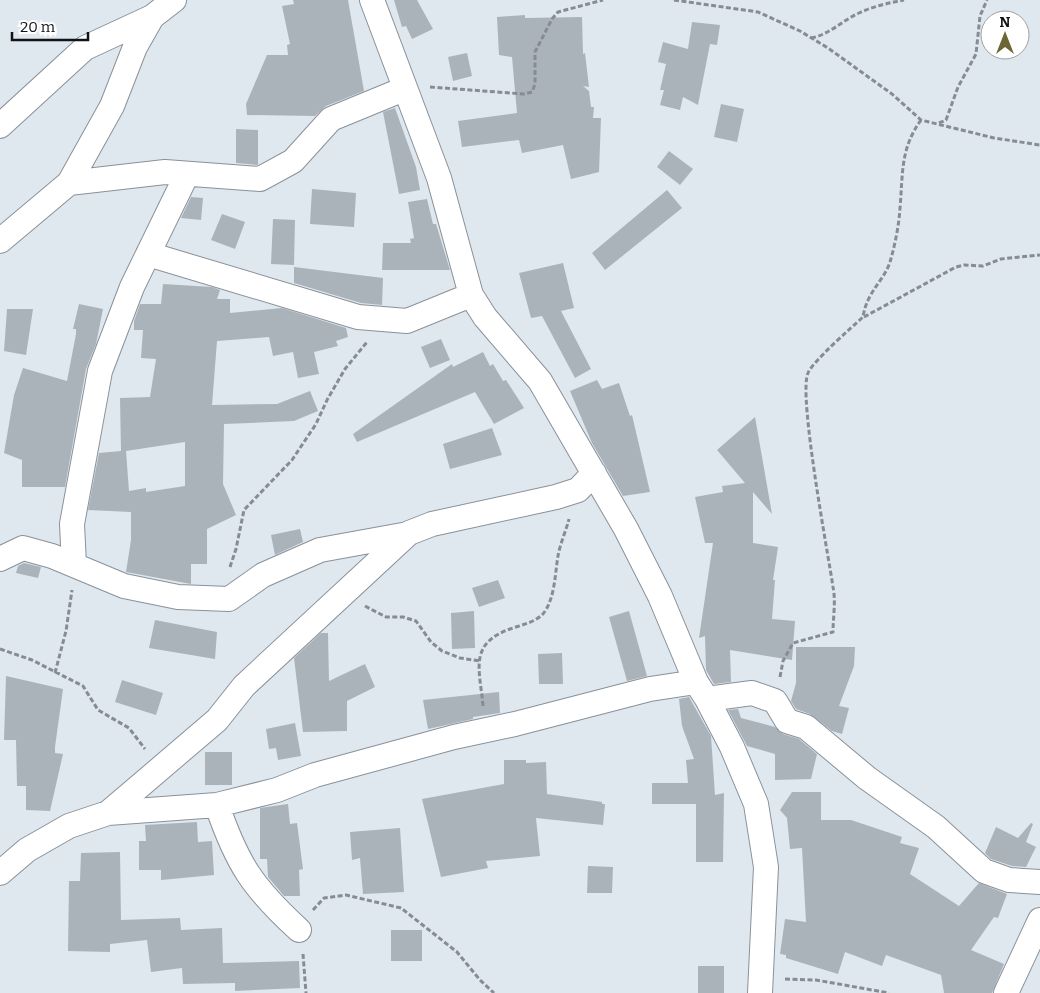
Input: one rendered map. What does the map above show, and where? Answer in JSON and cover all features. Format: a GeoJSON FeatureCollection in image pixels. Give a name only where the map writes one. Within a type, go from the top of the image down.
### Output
{"type":"FeatureCollection","features":[{"type":"Feature","properties":{"kind":"street"},"geometry":{"type":"LineString","coordinates":[[0,126],[86,48],[152,16],[174,0]]}},
{"type":"Feature","properties":{"kind":"street"},"geometry":{"type":"LineString","coordinates":[[372,0],[439,178],[471,295],[485,317],[540,381],[586,481],[626,529],[660,596],[702,690],[732,747],[756,804],[766,867],[760,989]]}},
{"type":"Feature","properties":{"kind":"street"},"geometry":{"type":"LineString","coordinates":[[0,241],[69,183],[112,106],[135,47],[152,16]]}},
{"type":"Feature","properties":{"kind":"street"},"geometry":{"type":"LineString","coordinates":[[69,183],[165,172],[260,179],[293,161],[332,119],[404,89]]}},
{"type":"Feature","properties":{"kind":"street"},"geometry":{"type":"LineString","coordinates":[[74,565],[72,524],[100,371],[132,287],[187,174]]}},
{"type":"Feature","properties":{"kind":"street"},"geometry":{"type":"LineString","coordinates":[[148,254],[358,317],[407,320],[471,295]]}},
{"type":"Feature","properties":{"kind":"street"},"geometry":{"type":"LineString","coordinates":[[0,559],[23,548],[74,565],[124,586],[178,597],[229,599],[263,575],[320,550],[410,533],[432,524],[532,503],[586,481]]}},
{"type":"Feature","properties":{"kind":"street"},"geometry":{"type":"LineString","coordinates":[[108,813],[217,720],[244,686],[410,533]]}},
{"type":"Feature","properties":{"kind":"street"},"geometry":{"type":"LineString","coordinates":[[0,873],[27,850],[69,826],[108,813],[217,805],[277,790],[315,775],[363,762],[650,689],[752,693],[775,702],[787,721],[806,727],[868,778],[936,827],[984,871],[1008,880],[1040,882]]}},
{"type":"Feature","properties":{"kind":"street"},"geometry":{"type":"LineString","coordinates":[[217,805],[229,842],[254,885],[299,930]]}},
{"type":"Feature","properties":{"kind":"street"},"geometry":{"type":"LineString","coordinates":[[1006,993],[1040,920]]}},
{"type":"Feature","properties":{"kind":"path"},"geometry":{"type":"LineString","coordinates":[[404,89],[432,87],[524,94],[532,92],[535,84],[535,52],[552,19],[558,12],[603,0]]}},
{"type":"Feature","properties":{"kind":"path"},"geometry":{"type":"LineString","coordinates":[[674,0],[758,12],[771,16],[811,38],[863,72],[921,120],[994,138],[1040,145]]}},
{"type":"Feature","properties":{"kind":"path"},"geometry":{"type":"LineString","coordinates":[[811,38],[821,36],[859,13],[880,5],[904,0]]}},
{"type":"Feature","properties":{"kind":"path"},"geometry":{"type":"LineString","coordinates":[[938,124],[946,120],[958,87],[976,54],[980,16],[987,0]]}},
{"type":"Feature","properties":{"kind":"path"},"geometry":{"type":"LineString","coordinates":[[863,317],[865,306],[873,288],[890,264],[900,209],[900,179],[906,148],[910,136],[921,120]]}},
{"type":"Feature","properties":{"kind":"path"},"geometry":{"type":"LineString","coordinates":[[775,702],[783,661],[793,643],[833,632],[834,588],[810,434],[804,387],[806,376],[814,364],[863,317],[964,265],[983,266],[1002,259],[1040,255]]}},
{"type":"Feature","properties":{"kind":"path"},"geometry":{"type":"LineString","coordinates":[[224,573],[230,567],[236,549],[244,510],[292,460],[316,424],[326,400],[345,368],[364,344],[372,339]]}},
{"type":"Feature","properties":{"kind":"path"},"geometry":{"type":"LineString","coordinates":[[485,730],[479,679],[480,661],[485,644],[492,637],[526,624],[542,614],[553,592],[558,555],[586,481]]}},
{"type":"Feature","properties":{"kind":"path"},"geometry":{"type":"LineString","coordinates":[[55,673],[66,631],[74,565]]}},
{"type":"Feature","properties":{"kind":"path"},"geometry":{"type":"LineString","coordinates":[[343,594],[386,617],[403,617],[416,621],[431,642],[442,650],[460,658],[480,661]]}},
{"type":"Feature","properties":{"kind":"path"},"geometry":{"type":"LineString","coordinates":[[0,649],[32,660],[83,686],[98,710],[129,728],[159,768]]}},
{"type":"Feature","properties":{"kind":"path"},"geometry":{"type":"LineString","coordinates":[[306,993],[305,963],[299,930],[307,915],[324,898],[346,895],[401,908],[457,952],[480,980],[494,993]]}},
{"type":"Feature","properties":{"kind":"path"},"geometry":{"type":"LineString","coordinates":[[760,989],[781,978],[816,980],[889,993]]}},
{"type":"Feature","properties":{"kind":"building"},"geometry":{"type":"Polygon","coordinates":[[[293,0],[348,0],[364,91],[326,106],[315,116],[247,115],[246,104],[267,55],[288,55],[287,45],[290,44],[282,6],[294,4],[293,0]]]}},
{"type":"Feature","properties":{"kind":"building"},"geometry":{"type":"Polygon","coordinates":[[[394,0],[417,0],[433,29],[412,39],[406,26],[402,27],[394,0]]]}},
{"type":"Feature","properties":{"kind":"building"},"geometry":{"type":"Polygon","coordinates":[[[525,15],[525,18],[582,17],[583,54],[585,53],[589,87],[583,86],[589,91],[591,107],[594,107],[593,118],[601,118],[599,172],[571,179],[563,145],[522,153],[519,140],[462,147],[458,121],[517,113],[512,57],[499,55],[497,17],[525,15]]]}},
{"type":"Feature","properties":{"kind":"building"},"geometry":{"type":"Polygon","coordinates":[[[692,22],[720,25],[717,45],[710,44],[698,105],[683,97],[680,110],[660,105],[664,90],[660,90],[666,64],[658,62],[663,42],[688,49],[692,22]]]}},
{"type":"Feature","properties":{"kind":"building"},"geometry":{"type":"Polygon","coordinates":[[[467,53],[472,76],[453,81],[448,57],[467,53]]]}},
{"type":"Feature","properties":{"kind":"building"},"geometry":{"type":"Polygon","coordinates":[[[721,104],[744,109],[737,142],[714,137],[721,104]]]}},
{"type":"Feature","properties":{"kind":"building"},"geometry":{"type":"Polygon","coordinates":[[[395,108],[416,167],[420,190],[399,194],[383,112],[395,108]]]}},
{"type":"Feature","properties":{"kind":"building"},"geometry":{"type":"Polygon","coordinates":[[[236,129],[258,130],[258,165],[236,163],[236,129]]]}},
{"type":"Feature","properties":{"kind":"building"},"geometry":{"type":"Polygon","coordinates":[[[669,151],[693,169],[680,185],[657,167],[669,151]]]}},
{"type":"Feature","properties":{"kind":"building"},"geometry":{"type":"Polygon","coordinates":[[[312,189],[356,193],[354,227],[310,224],[312,189]]]}},
{"type":"Feature","properties":{"kind":"building"},"geometry":{"type":"Polygon","coordinates":[[[667,190],[682,208],[605,270],[592,253],[667,190]]]}},
{"type":"Feature","properties":{"kind":"building"},"geometry":{"type":"Polygon","coordinates":[[[191,197],[203,198],[201,220],[181,218],[191,197]]]}},
{"type":"Feature","properties":{"kind":"building"},"geometry":{"type":"Polygon","coordinates":[[[427,199],[433,224],[436,224],[450,270],[382,270],[383,243],[411,243],[410,239],[414,238],[408,202],[427,199]]]}},
{"type":"Feature","properties":{"kind":"building"},"geometry":{"type":"Polygon","coordinates":[[[222,214],[245,222],[235,249],[211,240],[222,214]]]}},
{"type":"Feature","properties":{"kind":"building"},"geometry":{"type":"Polygon","coordinates":[[[273,219],[295,220],[294,265],[271,264],[273,219]]]}},
{"type":"Feature","properties":{"kind":"building"},"geometry":{"type":"Polygon","coordinates":[[[563,263],[574,308],[561,311],[591,369],[575,378],[542,316],[531,318],[519,273],[563,263]]]}},
{"type":"Feature","properties":{"kind":"building"},"geometry":{"type":"Polygon","coordinates":[[[294,267],[383,278],[382,305],[361,303],[294,283],[294,267]]]}},
{"type":"Feature","properties":{"kind":"building"},"geometry":{"type":"Polygon","coordinates":[[[163,284],[212,287],[220,290],[217,299],[230,299],[230,313],[282,308],[346,328],[348,337],[336,341],[338,346],[314,352],[319,374],[298,378],[293,352],[273,356],[269,337],[217,341],[212,405],[277,404],[310,391],[318,411],[294,421],[224,424],[223,484],[236,515],[207,529],[207,564],[191,564],[191,584],[126,572],[131,540],[131,512],[88,510],[99,453],[121,451],[120,398],[150,397],[156,359],[141,358],[143,330],[134,330],[134,321],[140,304],[161,304],[163,284]],[[185,442],[126,451],[129,491],[146,488],[146,492],[185,486],[185,442]]]}},
{"type":"Feature","properties":{"kind":"building"},"geometry":{"type":"Polygon","coordinates":[[[79,304],[103,309],[96,344],[86,369],[65,487],[22,487],[22,460],[4,453],[14,395],[23,368],[67,381],[76,334],[76,329],[73,329],[79,304]]]}},
{"type":"Feature","properties":{"kind":"building"},"geometry":{"type":"Polygon","coordinates":[[[7,309],[33,309],[26,355],[4,351],[7,309]]]}},
{"type":"Feature","properties":{"kind":"building"},"geometry":{"type":"Polygon","coordinates":[[[441,339],[450,360],[430,368],[421,347],[441,339]]]}},
{"type":"Feature","properties":{"kind":"building"},"geometry":{"type":"Polygon","coordinates":[[[483,352],[490,366],[493,364],[503,381],[506,380],[524,408],[494,424],[475,392],[357,442],[353,434],[452,364],[453,367],[483,352]]]}},
{"type":"Feature","properties":{"kind":"building"},"geometry":{"type":"Polygon","coordinates":[[[597,380],[602,389],[619,383],[630,416],[632,415],[650,492],[623,496],[592,443],[570,391],[597,380]]]}},
{"type":"Feature","properties":{"kind":"building"},"geometry":{"type":"Polygon","coordinates":[[[755,417],[772,514],[753,492],[753,543],[778,547],[773,580],[775,580],[772,619],[795,621],[792,660],[730,650],[731,682],[714,684],[706,670],[705,636],[699,638],[713,543],[705,543],[695,497],[723,492],[722,486],[745,483],[717,450],[755,417]]]}},
{"type":"Feature","properties":{"kind":"building"},"geometry":{"type":"Polygon","coordinates":[[[492,428],[502,455],[450,469],[443,444],[492,428]]]}},
{"type":"Feature","properties":{"kind":"building"},"geometry":{"type":"Polygon","coordinates":[[[300,529],[303,542],[275,555],[271,535],[300,529]]]}},
{"type":"Feature","properties":{"kind":"building"},"geometry":{"type":"Polygon","coordinates":[[[24,563],[41,567],[38,578],[16,573],[18,566],[24,563]]]}},
{"type":"Feature","properties":{"kind":"building"},"geometry":{"type":"Polygon","coordinates":[[[498,580],[505,598],[479,607],[472,588],[498,580]]]}},
{"type":"Feature","properties":{"kind":"building"},"geometry":{"type":"Polygon","coordinates":[[[474,611],[475,648],[452,649],[451,613],[474,611]]]}},
{"type":"Feature","properties":{"kind":"building"},"geometry":{"type":"Polygon","coordinates":[[[629,611],[647,676],[627,681],[609,617],[629,611]]]}},
{"type":"Feature","properties":{"kind":"building"},"geometry":{"type":"Polygon","coordinates":[[[155,620],[217,632],[215,659],[149,648],[155,620]]]}},
{"type":"Feature","properties":{"kind":"building"},"geometry":{"type":"Polygon","coordinates":[[[321,633],[328,633],[329,681],[365,664],[375,687],[347,701],[347,731],[303,732],[294,658],[321,633]]]}},
{"type":"Feature","properties":{"kind":"building"},"geometry":{"type":"Polygon","coordinates":[[[796,647],[855,647],[854,666],[839,706],[849,708],[842,734],[832,731],[810,714],[796,709],[791,701],[796,683],[796,647]]]}},
{"type":"Feature","properties":{"kind":"building"},"geometry":{"type":"Polygon","coordinates":[[[562,653],[563,684],[539,684],[538,654],[562,653]]]}},
{"type":"Feature","properties":{"kind":"building"},"geometry":{"type":"Polygon","coordinates":[[[6,676],[63,689],[55,753],[63,754],[50,811],[26,810],[26,786],[17,786],[16,740],[4,740],[6,676]]]}},
{"type":"Feature","properties":{"kind":"building"},"geometry":{"type":"Polygon","coordinates":[[[122,680],[163,693],[156,715],[115,702],[122,680]]]}},
{"type":"Feature","properties":{"kind":"building"},"geometry":{"type":"Polygon","coordinates":[[[499,692],[500,713],[473,717],[473,719],[428,729],[423,700],[499,692]]]}},
{"type":"Feature","properties":{"kind":"building"},"geometry":{"type":"Polygon","coordinates":[[[689,697],[711,736],[715,795],[724,793],[723,862],[696,862],[696,804],[652,804],[652,783],[688,783],[686,760],[694,759],[682,726],[679,699],[689,697]]]}},
{"type":"Feature","properties":{"kind":"building"},"geometry":{"type":"Polygon","coordinates":[[[738,709],[741,718],[775,727],[783,734],[799,739],[817,754],[811,779],[775,780],[775,754],[747,746],[728,710],[738,709]]]}},
{"type":"Feature","properties":{"kind":"building"},"geometry":{"type":"Polygon","coordinates":[[[295,723],[301,756],[278,760],[276,748],[269,749],[266,729],[295,723]]]}},
{"type":"Feature","properties":{"kind":"building"},"geometry":{"type":"Polygon","coordinates":[[[205,752],[232,752],[232,785],[205,785],[205,752]]]}},
{"type":"Feature","properties":{"kind":"building"},"geometry":{"type":"Polygon","coordinates":[[[504,760],[526,760],[526,763],[546,762],[547,794],[602,802],[602,804],[605,804],[603,825],[536,818],[540,856],[486,861],[488,868],[441,877],[422,799],[504,784],[504,760]]]}},
{"type":"Feature","properties":{"kind":"building"},"geometry":{"type":"Polygon","coordinates":[[[792,792],[821,792],[821,820],[851,820],[902,837],[900,843],[919,848],[910,874],[959,906],[979,883],[1007,894],[998,918],[994,917],[971,950],[1004,964],[992,993],[944,993],[941,975],[886,955],[882,966],[845,952],[838,974],[786,958],[786,955],[780,954],[785,919],[806,922],[802,848],[790,849],[787,818],[780,810],[792,792]]]}},
{"type":"Feature","properties":{"kind":"building"},"geometry":{"type":"Polygon","coordinates":[[[288,804],[290,824],[297,823],[303,869],[299,870],[300,896],[284,896],[268,877],[267,859],[260,859],[260,808],[288,804]]]}},
{"type":"Feature","properties":{"kind":"building"},"geometry":{"type":"Polygon","coordinates":[[[197,822],[198,842],[212,841],[214,875],[161,880],[161,870],[139,870],[139,841],[146,841],[145,825],[197,822]]]}},
{"type":"Feature","properties":{"kind":"building"},"geometry":{"type":"Polygon","coordinates":[[[1031,823],[1033,824],[1026,842],[1036,847],[1026,867],[1012,866],[991,859],[985,853],[996,827],[1018,838],[1031,823]]]}},
{"type":"Feature","properties":{"kind":"building"},"geometry":{"type":"Polygon","coordinates":[[[400,828],[404,892],[363,894],[360,858],[352,860],[350,832],[400,828]]]}},
{"type":"Feature","properties":{"kind":"building"},"geometry":{"type":"Polygon","coordinates":[[[120,852],[121,920],[180,918],[181,930],[222,928],[223,963],[299,961],[300,988],[235,991],[235,983],[183,984],[182,968],[151,972],[147,940],[110,944],[110,952],[68,951],[69,881],[80,881],[81,853],[120,852]]]}},
{"type":"Feature","properties":{"kind":"building"},"geometry":{"type":"Polygon","coordinates":[[[588,866],[613,867],[612,893],[587,893],[588,866]]]}},
{"type":"Feature","properties":{"kind":"building"},"geometry":{"type":"Polygon","coordinates":[[[391,930],[422,930],[422,961],[391,961],[391,930]]]}},
{"type":"Feature","properties":{"kind":"building"},"geometry":{"type":"Polygon","coordinates":[[[698,966],[724,966],[724,993],[698,993],[698,966]]]}}]}
